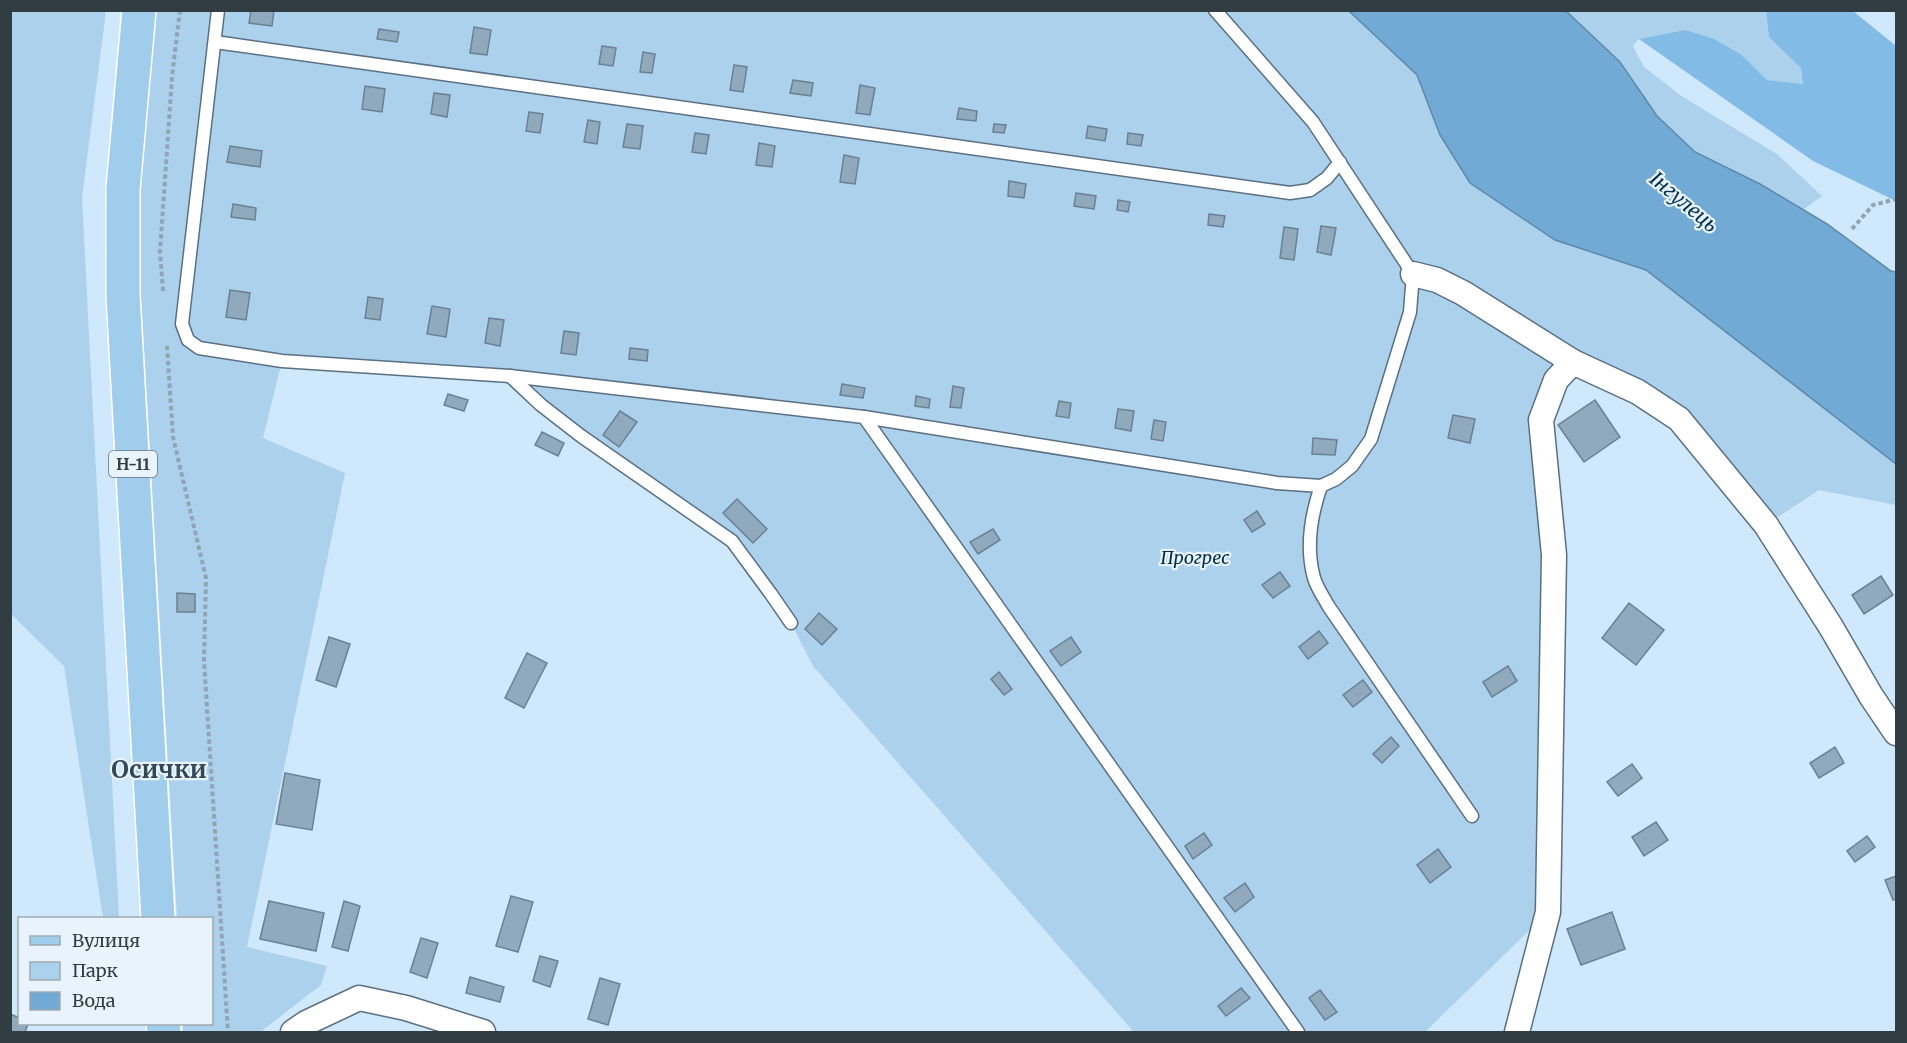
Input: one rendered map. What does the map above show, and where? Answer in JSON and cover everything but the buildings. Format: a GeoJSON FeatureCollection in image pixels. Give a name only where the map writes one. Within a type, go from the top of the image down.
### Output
{"type":"FeatureCollection","features":[{"type":"Feature","properties":{"kind":"main road","name":"Н-11"},"geometry":{"type":"LineString","coordinates":[[139,10],[123,189],[123,294],[158,917]]}},
{"type":"Feature","properties":{"kind":"street"},"geometry":{"type":"LineString","coordinates":[[1413,274],[1437,280],[1463,293],[1573,362],[1638,392],[1679,419],[1766,525],[1896,733]]}},
{"type":"Feature","properties":{"kind":"street"},"geometry":{"type":"LineString","coordinates":[[1517,1032],[1548,912],[1554,555],[1541,420],[1556,380],[1573,362]]}},
{"type":"Feature","properties":{"kind":"street"},"geometry":{"type":"LineString","coordinates":[[292,1032],[359,998],[406,1008],[483,1032]]}},
{"type":"Feature","properties":{"kind":"lane"},"geometry":{"type":"LineString","coordinates":[[218,10],[182,324],[188,340],[199,348],[282,361],[510,376],[864,417],[1277,483],[1321,486],[1336,479],[1352,466],[1371,438],[1410,312],[1413,274],[1314,122],[1215,10]]}},
{"type":"Feature","properties":{"kind":"lane"},"geometry":{"type":"LineString","coordinates":[[215,42],[1290,193],[1310,190],[1327,178],[1340,162]]}},
{"type":"Feature","properties":{"kind":"lane"},"geometry":{"type":"LineString","coordinates":[[510,376],[581,436],[732,542],[790,623]]}},
{"type":"Feature","properties":{"kind":"lane"},"geometry":{"type":"LineString","coordinates":[[864,417],[1298,1032]]}},
{"type":"Feature","properties":{"kind":"lane"},"geometry":{"type":"LineString","coordinates":[[1321,486],[1315,502],[1309,550],[1314,580],[1329,607],[1472,816]]}},
{"type":"Feature","properties":{"kind":"path"},"geometry":{"type":"LineString","coordinates":[[163,298],[160,252],[172,77],[180,10]]}},
{"type":"Feature","properties":{"kind":"path"},"geometry":{"type":"LineString","coordinates":[[1852,229],[1873,206],[1896,198]]}},
{"type":"Feature","properties":{"kind":"path"},"geometry":{"type":"LineString","coordinates":[[166,345],[173,437],[206,578],[204,661],[228,1032]]}},
{"type":"Feature","properties":{"kind":"green space"},"geometry":{"type":"Polygon","coordinates":[[[10,11],[106,11],[82,198],[119,917],[103,917],[64,666],[11,614],[10,11]]]}},
{"type":"Feature","properties":{"kind":"green space","name":"Прогрес"},"geometry":{"type":"Polygon","coordinates":[[[155,11],[1419,11],[1602,256],[1646,270],[1896,464],[1896,505],[1819,490],[1766,525],[1679,419],[1573,362],[1541,420],[1548,912],[1425,1032],[1134,1032],[813,666],[791,623],[732,541],[510,376],[282,361],[263,438],[345,473],[247,947],[327,966],[321,985],[260,1032],[183,1032],[183,1025],[213,1025],[213,917],[177,917],[141,297],[140,192],[155,11]]]}},
{"type":"Feature","properties":{"kind":"green space"},"geometry":{"type":"Polygon","coordinates":[[[1548,11],[1766,11],[1769,37],[1801,68],[1803,84],[1767,80],[1742,55],[1685,30],[1639,39],[1633,46],[1644,67],[1683,97],[1777,154],[1822,196],[1786,222],[1755,213],[1548,11]]]}},
{"type":"Feature","properties":{"kind":"shaded area"},"geometry":{"type":"Polygon","coordinates":[[[1766,11],[1853,11],[1896,46],[1896,201],[1813,161],[1639,39],[1685,30],[1714,39],[1742,55],[1767,80],[1803,84],[1801,68],[1769,37],[1766,11]]]}},
{"type":"Feature","properties":{"kind":"water","name":"Інгулець"},"geometry":{"type":"Polygon","coordinates":[[[1349,11],[1566,11],[1620,62],[1657,116],[1695,152],[1760,184],[1827,224],[1891,271],[1896,272],[1896,464],[1646,270],[1555,240],[1470,183],[1440,135],[1417,75],[1349,11]]]}},
{"type":"Feature","properties":{"kind":"district","name":"Осички"},"geometry":{"type":"Point","coordinates":[159,770]}}]}
